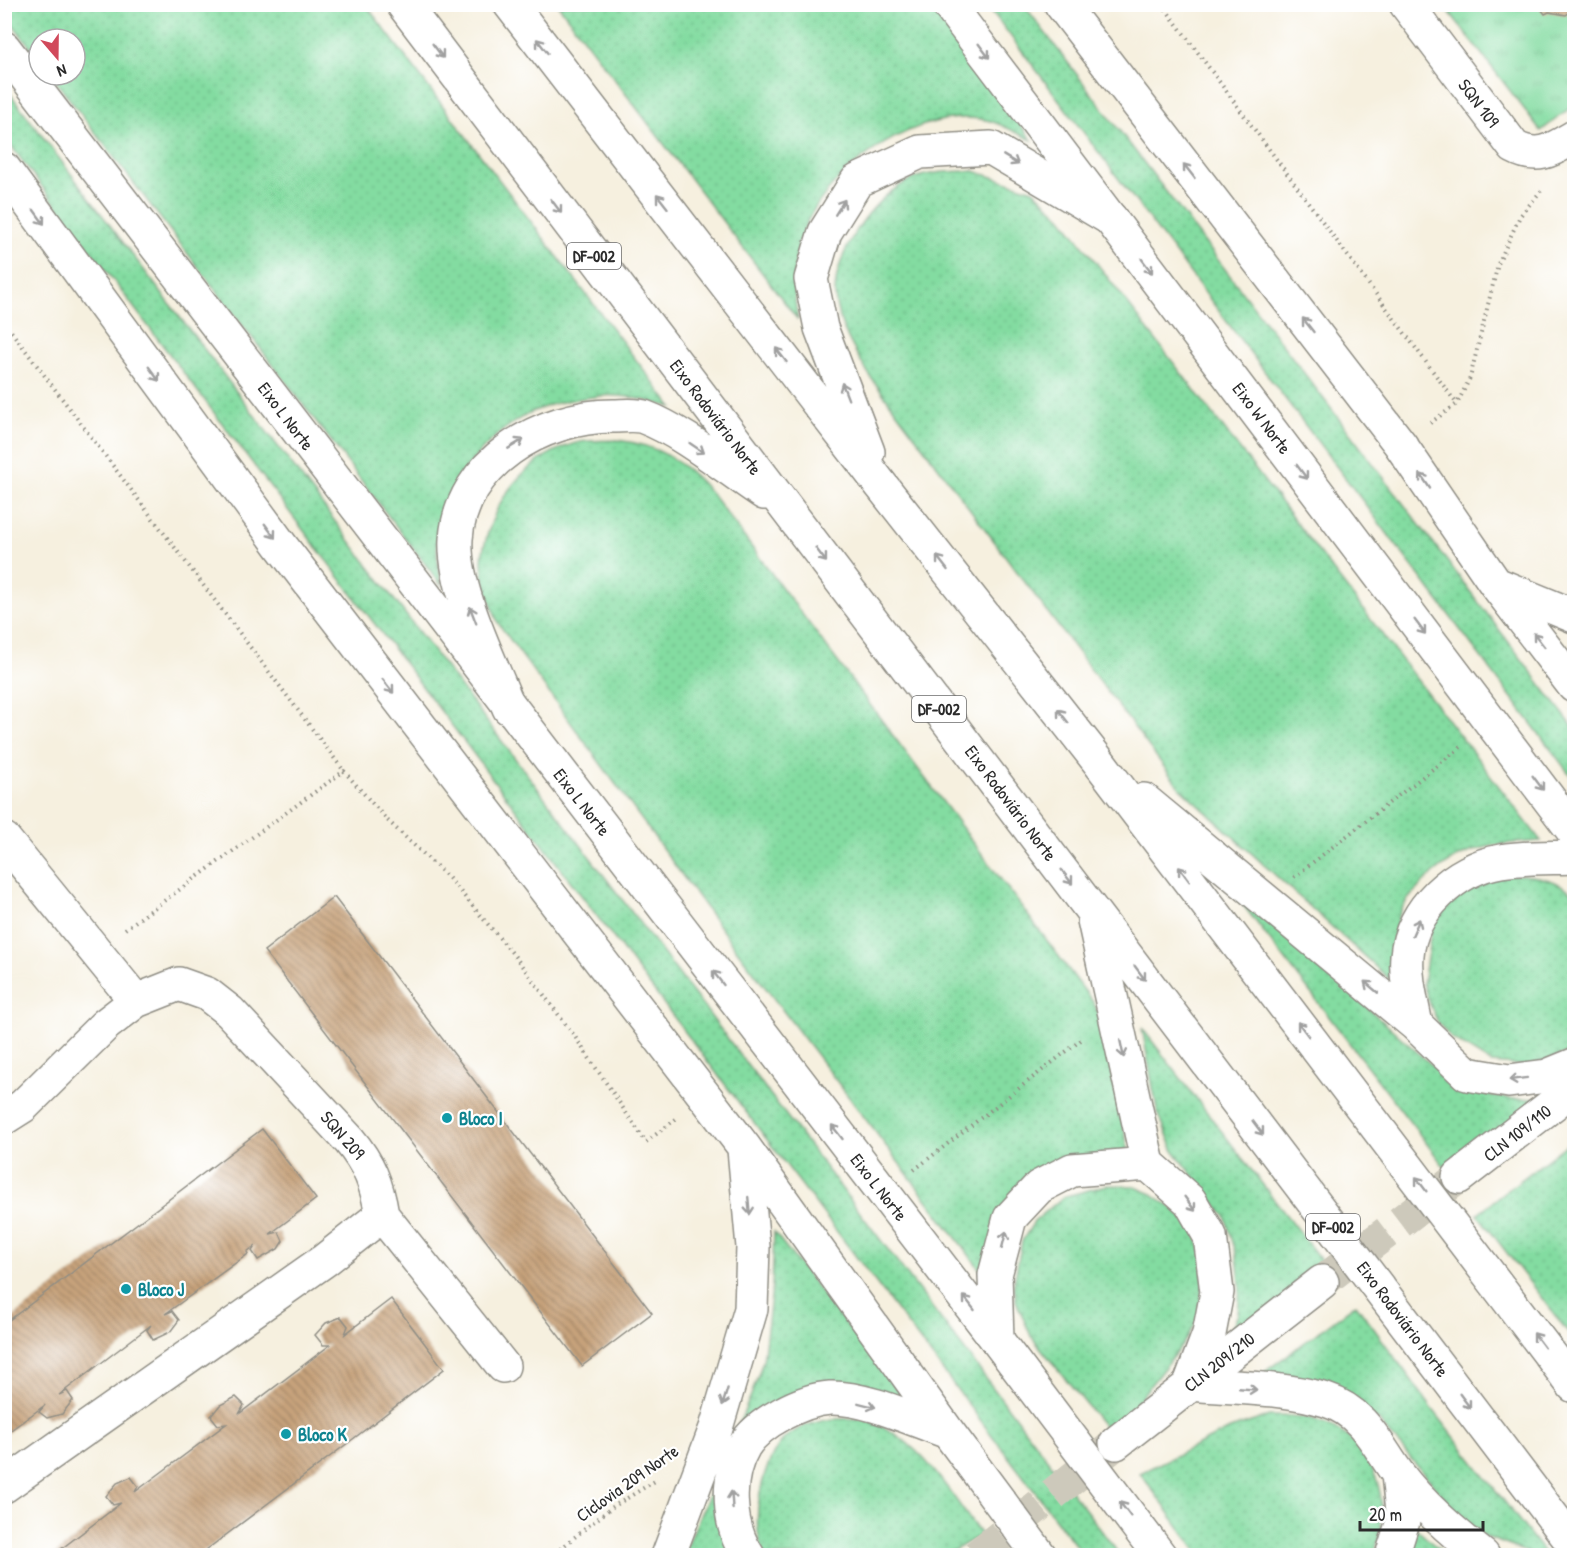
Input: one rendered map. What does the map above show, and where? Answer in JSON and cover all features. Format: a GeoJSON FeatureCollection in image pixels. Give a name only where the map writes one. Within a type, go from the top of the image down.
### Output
{"type":"FeatureCollection","features":[{"type":"Feature","properties":{"kind":"main road","name":"Eixo Rodoviário Norte"},"geometry":{"type":"LineString","coordinates":[[403,4],[1575,1545]]}},
{"type":"Feature","properties":{"kind":"main road"},"geometry":{"type":"LineString","coordinates":[[510,4],[880,485],[1099,762],[1575,1386]]}},
{"type":"Feature","properties":{"kind":"main road","name":"Eixo W Norte"},"geometry":{"type":"LineString","coordinates":[[948,4],[1575,832]]}},
{"type":"Feature","properties":{"kind":"main road"},"geometry":{"type":"LineString","coordinates":[[1060,4],[1400,444],[1495,583],[1575,686]]}},
{"type":"Feature","properties":{"kind":"main road","name":"SQN 109"},"geometry":{"type":"LineString","coordinates":[[1406,4],[1514,147],[1528,155],[1563,144]]}},
{"type":"Feature","properties":{"kind":"main road","name":"Eixo L Norte"},"geometry":{"type":"LineString","coordinates":[[4,48],[997,1340],[1160,1556]]}},
{"type":"Feature","properties":{"kind":"main road"},"geometry":{"type":"LineString","coordinates":[[880,485],[821,328],[811,279],[825,232],[857,182],[921,152],[991,148],[1111,219]]}},
{"type":"Feature","properties":{"kind":"main road"},"geometry":{"type":"LineString","coordinates":[[4,170],[282,548],[744,1148],[1040,1556]]}},
{"type":"Feature","properties":{"kind":"main road"},"geometry":{"type":"LineString","coordinates":[[510,708],[463,591],[456,540],[463,502],[503,452],[540,430],[593,416],[643,416],[674,433],[786,508]]}},
{"type":"Feature","properties":{"kind":"main road"},"geometry":{"type":"LineString","coordinates":[[1495,583],[1575,616]]}},
{"type":"Feature","properties":{"kind":"main road"},"geometry":{"type":"LineString","coordinates":[[1099,762],[1416,1025],[1467,1074],[1509,1081],[1547,1076],[1575,1065]]}},
{"type":"Feature","properties":{"kind":"main road"},"geometry":{"type":"LineString","coordinates":[[4,839],[136,1001]]}},
{"type":"Feature","properties":{"kind":"main road"},"geometry":{"type":"LineString","coordinates":[[1416,1025],[1407,956],[1414,927],[1431,899],[1464,875],[1499,861],[1575,857]]}},
{"type":"Feature","properties":{"kind":"main road"},"geometry":{"type":"LineString","coordinates":[[1092,910],[1148,1164],[1190,1201],[1210,1236],[1217,1292],[1209,1334],[1190,1384],[1294,1394],[1328,1401],[1355,1417],[1371,1432],[1398,1474],[1451,1531],[1484,1556]]}},
{"type":"Feature","properties":{"kind":"main road","name":"SQN 209"},"geometry":{"type":"LineString","coordinates":[[4,1118],[23,1106],[105,1025],[136,1001],[179,984],[207,994],[230,1012],[367,1161],[378,1187],[382,1215]]}},
{"type":"Feature","properties":{"kind":"main road","name":"CLN 109/110"},"geometry":{"type":"LineString","coordinates":[[1459,1178],[1575,1088]]}},
{"type":"Feature","properties":{"kind":"main road"},"geometry":{"type":"LineString","coordinates":[[668,1556],[716,1428],[752,1309],[753,1247],[744,1148]]}},
{"type":"Feature","properties":{"kind":"main road"},"geometry":{"type":"LineString","coordinates":[[997,1340],[995,1275],[1010,1218],[1039,1186],[1072,1170],[1148,1164]]}},
{"type":"Feature","properties":{"kind":"main road"},"geometry":{"type":"LineString","coordinates":[[4,1486],[325,1260],[382,1215],[503,1366]]}},
{"type":"Feature","properties":{"kind":"main road","name":"CLN 209/210"},"geometry":{"type":"LineString","coordinates":[[1116,1443],[1322,1282]]}},
{"type":"Feature","properties":{"kind":"main road"},"geometry":{"type":"LineString","coordinates":[[748,1556],[734,1524],[731,1491],[734,1471],[745,1445],[777,1416],[802,1404],[830,1398],[869,1404],[948,1432]]}},
{"type":"Feature","properties":{"kind":"main road"},"geometry":{"type":"LineString","coordinates":[[1392,1556],[1403,1521],[1398,1474]]}},
{"type":"Feature","properties":{"kind":"path"},"geometry":{"type":"LineString","coordinates":[[1162,4],[1457,404]]}},
{"type":"Feature","properties":{"kind":"path"},"geometry":{"type":"LineString","coordinates":[[1400,444],[1457,404],[1470,378],[1498,264],[1520,216],[1542,190],[1563,144]]}},
{"type":"Feature","properties":{"kind":"path"},"geometry":{"type":"LineString","coordinates":[[4,322],[344,771],[386,819],[448,876],[513,954],[573,1034],[646,1142],[704,1097]]}},
{"type":"Feature","properties":{"kind":"path"},"geometry":{"type":"LineString","coordinates":[[1292,878],[1461,747]]}},
{"type":"Feature","properties":{"kind":"path"},"geometry":{"type":"LineString","coordinates":[[95,951],[344,771]]}},
{"type":"Feature","properties":{"kind":"path"},"geometry":{"type":"LineString","coordinates":[[914,1170],[1088,1034]]}},
{"type":"Feature","properties":{"kind":"path","name":"Ciclovia 209 Norte"},"geometry":{"type":"LineString","coordinates":[[550,1556],[611,1508],[659,1479]]}},
{"type":"Feature","properties":{"kind":"green space"},"geometry":{"type":"Polygon","coordinates":[[[5,4],[366,5],[672,407],[637,398],[609,395],[563,402],[542,408],[505,428],[472,461],[448,500],[440,521],[437,541],[437,558],[442,586],[60,87],[87,87],[87,27],[27,27],[27,43],[5,14],[5,4]]]}},
{"type":"Feature","properties":{"kind":"green space"},"geometry":{"type":"Polygon","coordinates":[[[558,5],[929,5],[1032,140],[992,121],[961,118],[935,122],[908,131],[883,144],[859,161],[820,201],[802,234],[794,271],[798,320],[558,5]]]}},
{"type":"Feature","properties":{"kind":"green space"},"geometry":{"type":"Polygon","coordinates":[[[987,5],[1024,5],[1574,728],[1574,780],[987,5]]]}},
{"type":"Feature","properties":{"kind":"green space"},"geometry":{"type":"Polygon","coordinates":[[[1444,5],[1574,5],[1574,105],[1541,131],[1444,5]]]}},
{"type":"Feature","properties":{"kind":"green space"},"geometry":{"type":"Polygon","coordinates":[[[5,87],[1120,1555],[1083,1555],[5,138],[5,87]]]}},
{"type":"Feature","properties":{"kind":"green space"},"geometry":{"type":"Polygon","coordinates":[[[974,171],[1033,190],[1062,218],[1541,841],[1491,846],[1476,850],[1462,855],[1434,873],[1405,903],[1399,915],[1389,979],[1180,788],[872,379],[843,328],[836,306],[837,279],[848,246],[867,215],[892,191],[914,178],[939,173],[974,171]]]}},
{"type":"Feature","properties":{"kind":"green space"},"geometry":{"type":"Polygon","coordinates":[[[617,440],[645,446],[669,456],[680,463],[711,493],[1093,1002],[1100,1016],[1129,1152],[1074,1157],[982,1272],[733,945],[498,623],[485,585],[482,556],[492,521],[506,494],[526,471],[551,453],[580,442],[617,440]]]}},
{"type":"Feature","properties":{"kind":"green space"},"geometry":{"type":"Polygon","coordinates":[[[1505,875],[1542,878],[1559,884],[1574,894],[1574,1051],[1529,1066],[1491,1063],[1451,1038],[1439,1024],[1423,984],[1432,926],[1444,908],[1479,883],[1505,875]]]}},
{"type":"Feature","properties":{"kind":"green space"},"geometry":{"type":"Polygon","coordinates":[[[1223,879],[1443,1075],[1467,1087],[1502,1098],[1540,1097],[1450,1174],[1223,879]]]}},
{"type":"Feature","properties":{"kind":"green space"},"geometry":{"type":"Polygon","coordinates":[[[1142,1028],[1327,1268],[1223,1348],[1238,1314],[1240,1285],[1237,1256],[1225,1216],[1174,1151],[1157,1110],[1142,1028]]]}},
{"type":"Feature","properties":{"kind":"green space"},"geometry":{"type":"Polygon","coordinates":[[[1574,1139],[1574,1154],[1563,1187],[1565,1214],[1574,1249],[1574,1340],[1477,1214],[1574,1139]]]}},
{"type":"Feature","properties":{"kind":"green space"},"geometry":{"type":"Polygon","coordinates":[[[1107,1185],[1133,1186],[1152,1194],[1176,1211],[1195,1232],[1205,1260],[1199,1318],[1183,1344],[1111,1435],[1031,1336],[1016,1301],[1014,1283],[1022,1241],[1034,1222],[1063,1197],[1107,1185]]]}},
{"type":"Feature","properties":{"kind":"green space"},"geometry":{"type":"Polygon","coordinates":[[[774,1232],[903,1397],[878,1389],[848,1387],[758,1419],[732,1555],[683,1556],[752,1393],[763,1361],[772,1289],[774,1232]]]}},
{"type":"Feature","properties":{"kind":"green space"},"geometry":{"type":"Polygon","coordinates":[[[1356,1304],[1431,1407],[1546,1555],[1534,1555],[1481,1535],[1459,1515],[1377,1419],[1250,1383],[1356,1304]]]}},
{"type":"Feature","properties":{"kind":"green space"},"geometry":{"type":"Polygon","coordinates":[[[1269,1416],[1297,1416],[1317,1420],[1342,1433],[1357,1446],[1368,1461],[1381,1498],[1382,1517],[1373,1555],[1200,1555],[1140,1473],[1230,1429],[1269,1416]]]}},
{"type":"Feature","properties":{"kind":"green space"},"geometry":{"type":"Polygon","coordinates":[[[833,1419],[866,1420],[902,1439],[932,1468],[981,1535],[946,1555],[766,1556],[760,1544],[758,1512],[764,1477],[770,1461],[777,1447],[792,1433],[808,1425],[833,1419]]]}},
{"type":"Feature","properties":{"kind":"green space"},"geometry":{"type":"Polygon","coordinates":[[[1412,1525],[1445,1555],[1405,1556],[1412,1525]]]}},
{"type":"Feature","properties":{"kind":"building"},"geometry":{"type":"Polygon","coordinates":[[[1537,4],[1574,4],[1574,9],[1566,15],[1549,12],[1545,14],[1537,4]]]}},
{"type":"Feature","properties":{"kind":"building","name":"Bloco I"},"geometry":{"type":"Polygon","coordinates":[[[334,897],[652,1313],[582,1366],[264,951],[334,897]]]}},
{"type":"Feature","properties":{"kind":"building","name":"Bloco J"},"geometry":{"type":"Polygon","coordinates":[[[262,1129],[316,1199],[270,1234],[279,1232],[283,1241],[278,1249],[258,1260],[252,1251],[256,1245],[247,1252],[248,1254],[165,1314],[172,1311],[179,1320],[170,1332],[153,1340],[147,1330],[151,1325],[59,1395],[67,1391],[73,1400],[62,1414],[47,1418],[39,1412],[45,1405],[4,1435],[4,1324],[262,1129]]]}},
{"type":"Feature","properties":{"kind":"building","name":"Bloco K"},"geometry":{"type":"Polygon","coordinates":[[[391,1299],[444,1369],[340,1449],[198,1556],[52,1556],[121,1503],[113,1505],[106,1496],[117,1483],[131,1477],[138,1486],[135,1492],[226,1424],[218,1425],[211,1416],[220,1405],[236,1397],[244,1405],[239,1414],[330,1345],[323,1345],[315,1335],[326,1323],[341,1317],[348,1326],[345,1334],[391,1299]]]}},
{"type":"Feature","properties":{"kind":"tunnel"},"geometry":{"type":"LineString","coordinates":[[1322,1282],[1459,1177]]}},
{"type":"Feature","properties":{"kind":"tunnel"},"geometry":{"type":"LineString","coordinates":[[976,1556],[1113,1446]]}},
{"type":"Feature","properties":{"kind":"place","name":"Bloco I"},"geometry":{"type":"Point","coordinates":[447,1118]}},
{"type":"Feature","properties":{"kind":"place","name":"Bloco J"},"geometry":{"type":"Point","coordinates":[126,1289]}},
{"type":"Feature","properties":{"kind":"place","name":"Bloco K"},"geometry":{"type":"Point","coordinates":[286,1434]}}]}
